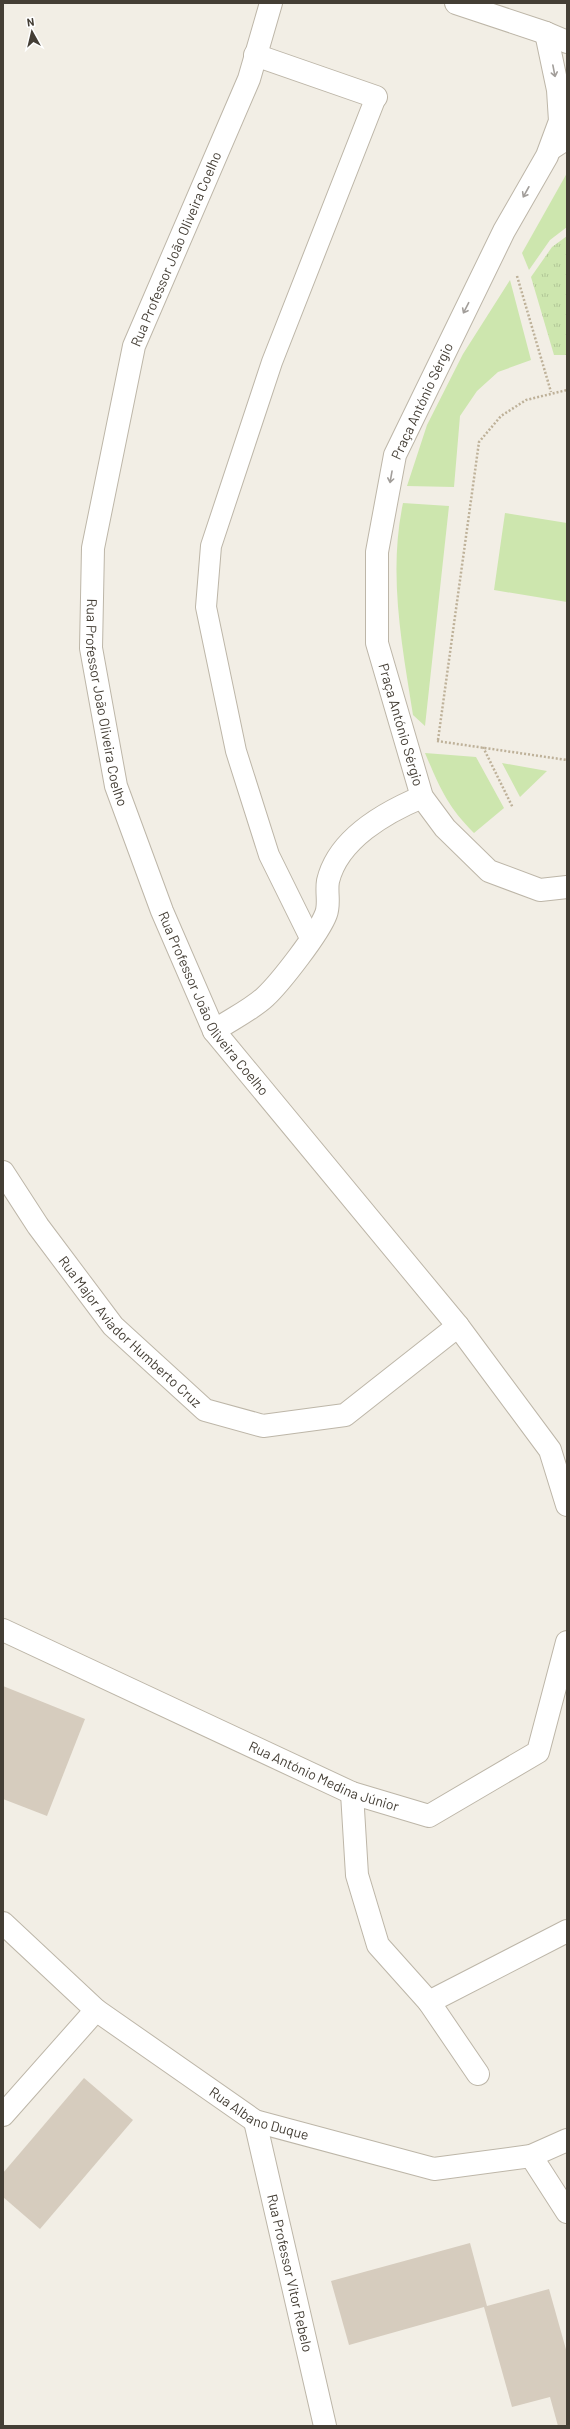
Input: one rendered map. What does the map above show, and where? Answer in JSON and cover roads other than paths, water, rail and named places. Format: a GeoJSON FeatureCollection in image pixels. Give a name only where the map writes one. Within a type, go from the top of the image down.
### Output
{"type":"FeatureCollection","features":[{"type":"Feature","properties":{"kind":"street","name":"Rua Professor João Oliveira Coelho"},"geometry":{"type":"LineString","coordinates":[[271,3],[249,79],[134,346],[93,548],[91,648],[116,786],[162,911],[214,1031],[458,1326]]}},
{"type":"Feature","properties":{"kind":"street"},"geometry":{"type":"LineString","coordinates":[[456,3],[546,32],[567,42]]}},
{"type":"Feature","properties":{"kind":"street","name":"Praça António Sérgio"},"geometry":{"type":"LineString","coordinates":[[546,32],[558,90],[560,121],[546,156],[504,231],[395,455],[377,552],[377,642],[422,797],[445,828],[489,871],[540,890],[567,887]]}},
{"type":"Feature","properties":{"kind":"street"},"geometry":{"type":"LineString","coordinates":[[255,55],[376,97],[272,362],[211,546],[210,553],[206,607],[236,751],[269,855],[311,940]]}},
{"type":"Feature","properties":{"kind":"street"},"geometry":{"type":"LineString","coordinates":[[214,1031],[265,997],[311,940],[326,914],[328,881],[338,858],[361,833],[388,813],[422,797]]}},
{"type":"Feature","properties":{"kind":"street","name":"Rua Major Aviador Humberto Cruz"},"geometry":{"type":"LineString","coordinates":[[3,1172],[38,1226],[113,1326],[205,1410],[263,1426],[344,1415],[458,1326]]}},
{"type":"Feature","properties":{"kind":"street"},"geometry":{"type":"LineString","coordinates":[[458,1326],[550,1450],[567,1505]]}},
{"type":"Feature","properties":{"kind":"street","name":"Rua António Medina Júnior"},"geometry":{"type":"LineString","coordinates":[[3,1631],[352,1793],[429,1816],[538,1752],[567,1642]]}},
{"type":"Feature","properties":{"kind":"street"},"geometry":{"type":"LineString","coordinates":[[352,1793],[357,1875],[378,1945],[429,2002],[478,2074]]}},
{"type":"Feature","properties":{"kind":"street","name":"Rua Albano Duque"},"geometry":{"type":"LineString","coordinates":[[3,1923],[96,2010],[255,2121],[434,2169],[531,2156],[567,2140]]}},
{"type":"Feature","properties":{"kind":"street"},"geometry":{"type":"LineString","coordinates":[[429,2002],[567,1931]]}},
{"type":"Feature","properties":{"kind":"street"},"geometry":{"type":"LineString","coordinates":[[3,2116],[96,2010]]}},
{"type":"Feature","properties":{"kind":"street","name":"Rua Professor Vitor Rebelo"},"geometry":{"type":"LineString","coordinates":[[255,2121],[325,2426]]}},
{"type":"Feature","properties":{"kind":"street"},"geometry":{"type":"LineString","coordinates":[[531,2156],[567,2212]]}},
{"type":"Feature","properties":{"kind":"lane"},"geometry":{"type":"LineString","coordinates":[[546,156],[567,143]]}}]}
